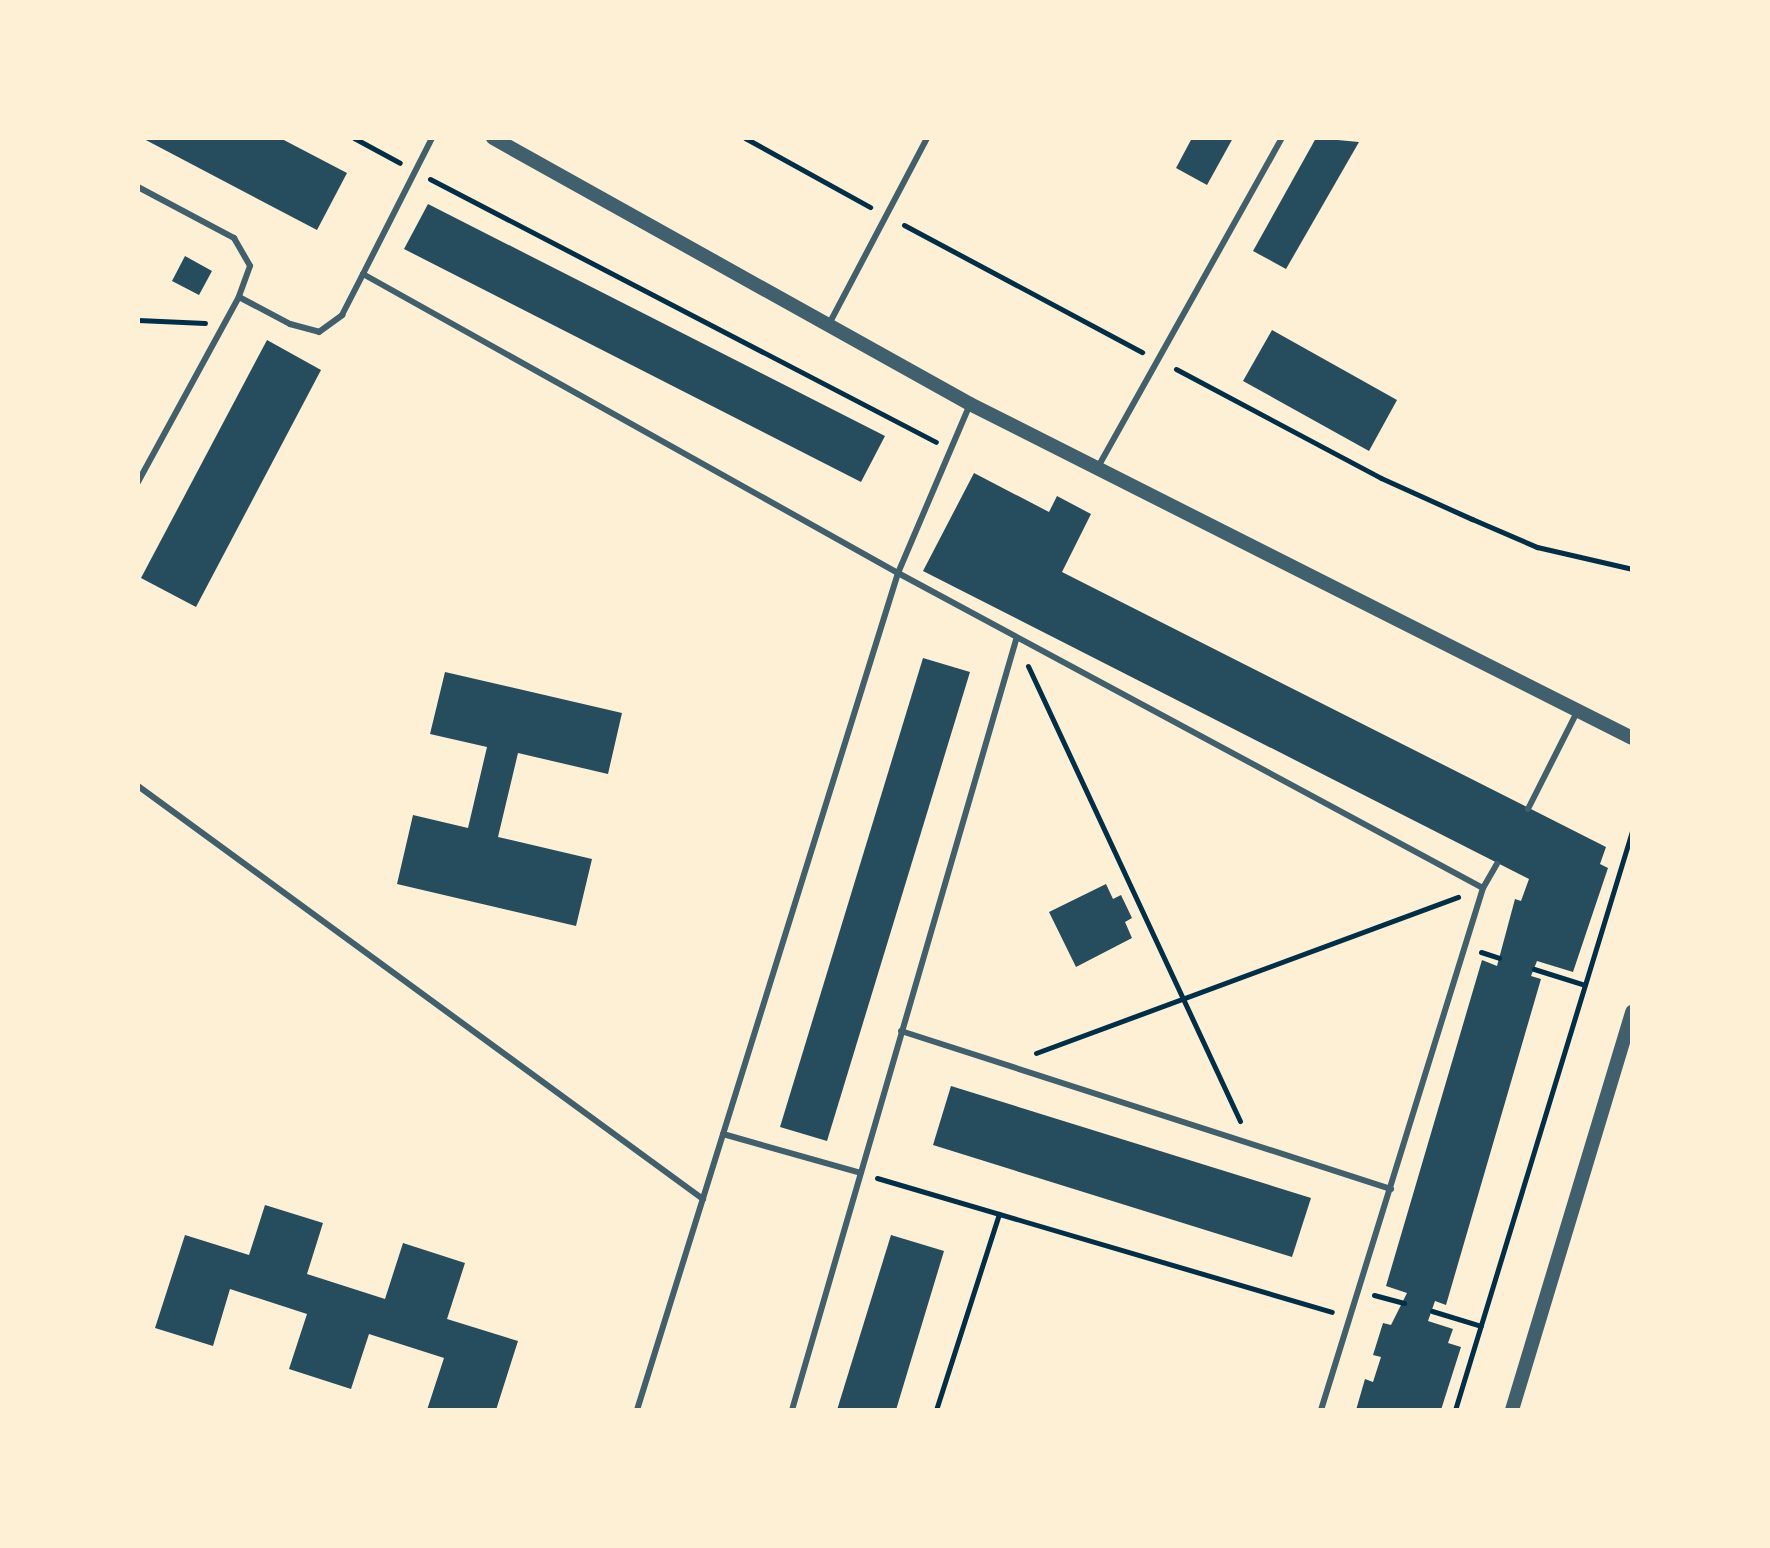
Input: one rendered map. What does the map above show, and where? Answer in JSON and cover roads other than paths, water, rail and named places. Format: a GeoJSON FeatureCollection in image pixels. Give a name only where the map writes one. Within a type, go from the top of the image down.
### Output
{"type":"FeatureCollection","features":[{"type":"Feature","properties":{"kind":"street"},"geometry":{"type":"LineString","coordinates":[[493,138],[827,328],[970,404],[1576,714],[1632,738]]}},
{"type":"Feature","properties":{"kind":"street"},"geometry":{"type":"LineString","coordinates":[[1512,1410],[1632,1012]]}},
{"type":"Feature","properties":{"kind":"lane"},"geometry":{"type":"LineString","coordinates":[[239,297],[290,324],[319,332],[342,315],[432,138]]}},
{"type":"Feature","properties":{"kind":"lane"},"geometry":{"type":"LineString","coordinates":[[827,328],[927,138]]}},
{"type":"Feature","properties":{"kind":"lane"},"geometry":{"type":"LineString","coordinates":[[1096,470],[1160,361],[1282,138]]}},
{"type":"Feature","properties":{"kind":"lane"},"geometry":{"type":"LineString","coordinates":[[138,187],[234,238],[250,266],[239,297],[138,482]]}},
{"type":"Feature","properties":{"kind":"lane"},"geometry":{"type":"LineString","coordinates":[[363,274],[1016,640],[1483,888]]}},
{"type":"Feature","properties":{"kind":"lane"},"geometry":{"type":"LineString","coordinates":[[637,1410],[898,573],[970,404]]}},
{"type":"Feature","properties":{"kind":"lane"},"geometry":{"type":"LineString","coordinates":[[792,1410],[1016,640]]}},
{"type":"Feature","properties":{"kind":"lane"},"geometry":{"type":"LineString","coordinates":[[1528,809],[1576,714]]}},
{"type":"Feature","properties":{"kind":"lane"},"geometry":{"type":"LineString","coordinates":[[138,786],[703,1199]]}},
{"type":"Feature","properties":{"kind":"lane"},"geometry":{"type":"LineString","coordinates":[[1321,1410],[1483,888],[1497,864]]}},
{"type":"Feature","properties":{"kind":"lane"},"geometry":{"type":"LineString","coordinates":[[901,1031],[1391,1189]]}},
{"type":"Feature","properties":{"kind":"lane"},"geometry":{"type":"LineString","coordinates":[[723,1134],[861,1173]]}}]}
